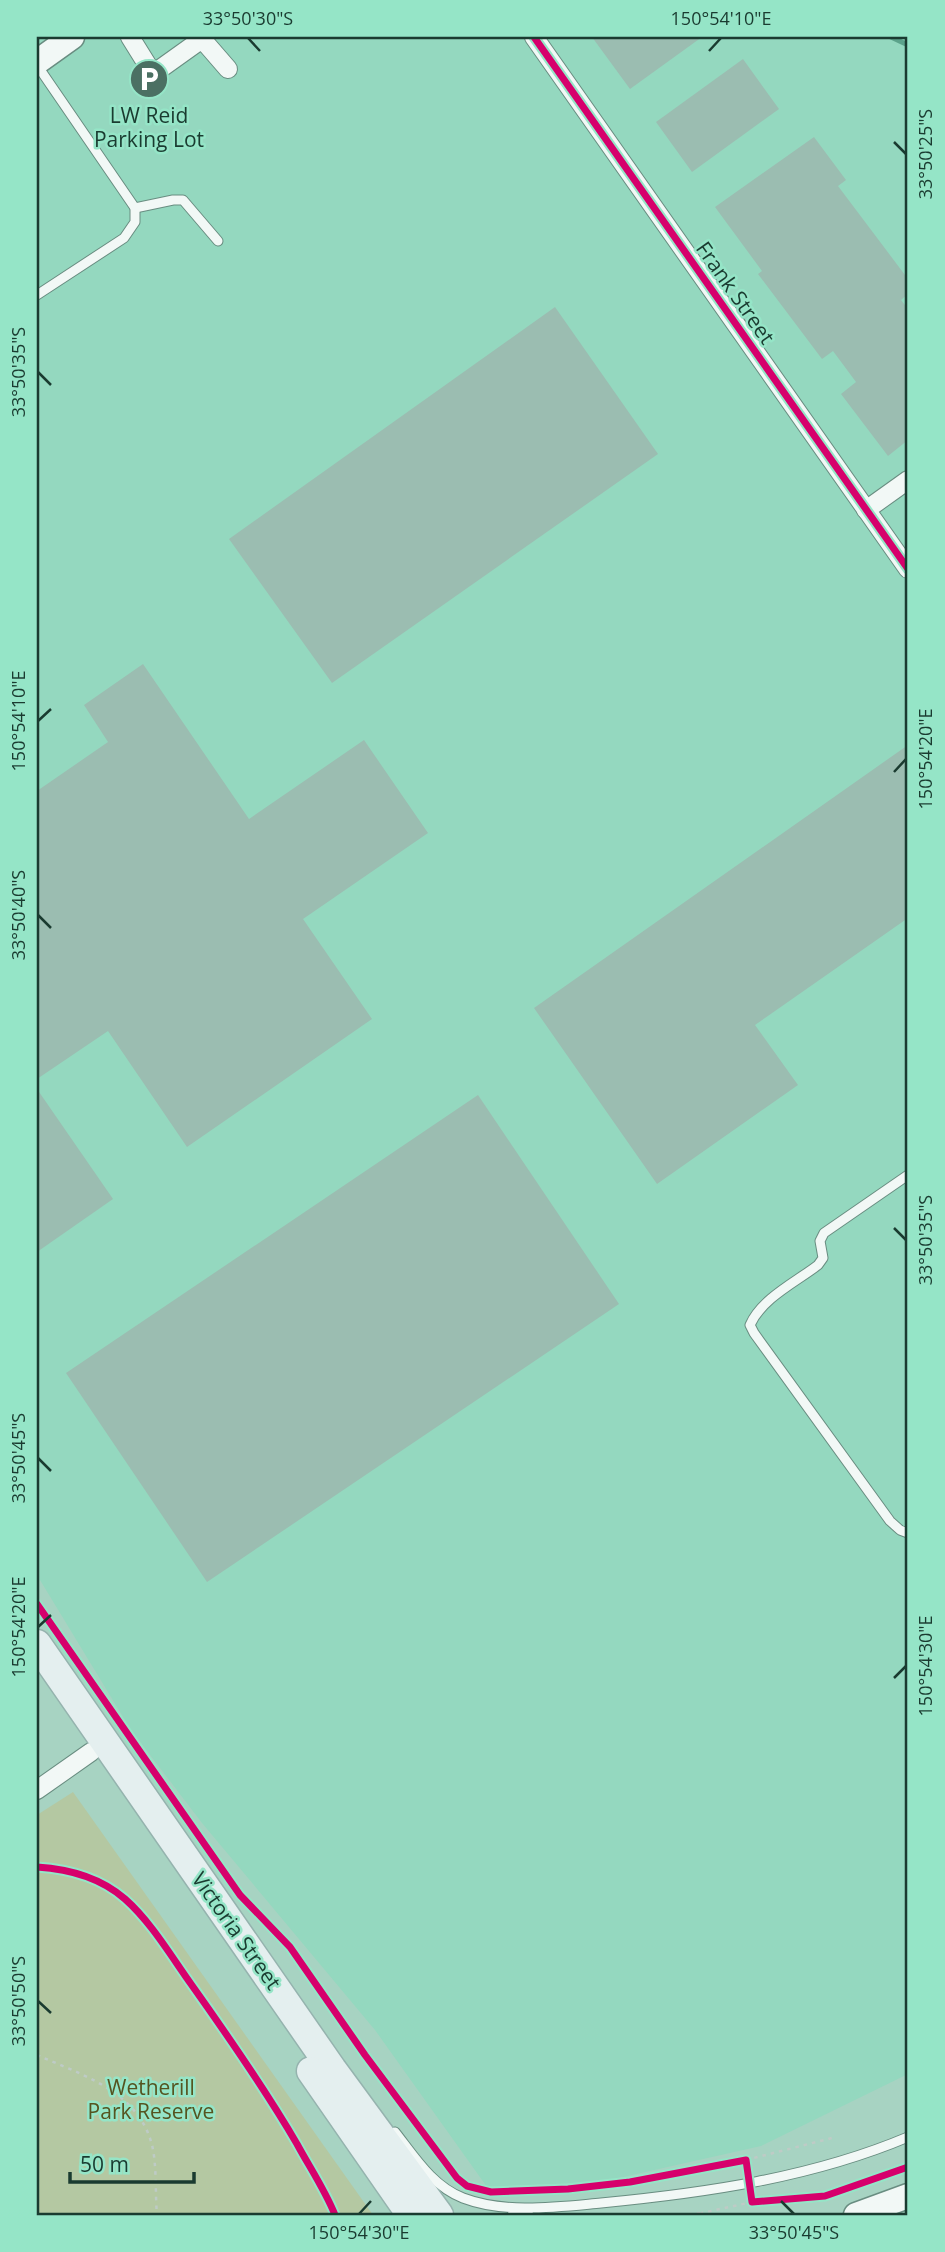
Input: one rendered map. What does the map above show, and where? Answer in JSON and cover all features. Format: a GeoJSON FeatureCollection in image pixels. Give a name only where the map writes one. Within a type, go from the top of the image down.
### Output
{"type":"FeatureCollection","features":[{"type":"Feature","properties":{"kind":"main road","name":"Victoria Street"},"geometry":{"type":"LineString","coordinates":[[37,1644],[332,2068],[439,2215]]}},
{"type":"Feature","properties":{"kind":"main road","name":"Victoria Street"},"geometry":{"type":"LineString","coordinates":[[37,1677],[411,2215]]}},
{"type":"Feature","properties":{"kind":"street"},"geometry":{"type":"LineString","coordinates":[[37,64],[72,37]]}},
{"type":"Feature","properties":{"kind":"street"},"geometry":{"type":"LineString","coordinates":[[130,37],[153,74],[202,39],[228,69]]}},
{"type":"Feature","properties":{"kind":"street","name":"Frank Street"},"geometry":{"type":"LineString","coordinates":[[534,37],[908,569]]}},
{"type":"Feature","properties":{"kind":"street"},"geometry":{"type":"LineString","coordinates":[[866,510],[908,480]]}},
{"type":"Feature","properties":{"kind":"street"},"geometry":{"type":"LineString","coordinates":[[37,1790],[90,1752]]}},
{"type":"Feature","properties":{"kind":"street"},"geometry":{"type":"LineString","coordinates":[[856,2215],[908,2196]]}},
{"type":"Feature","properties":{"kind":"lane"},"geometry":{"type":"LineString","coordinates":[[37,64],[135,208],[135,222],[124,238],[37,295]]}},
{"type":"Feature","properties":{"kind":"lane"},"geometry":{"type":"LineString","coordinates":[[135,208],[183,200],[218,241]]}},
{"type":"Feature","properties":{"kind":"lane"},"geometry":{"type":"LineString","coordinates":[[908,1175],[824,1233],[820,1241],[823,1258],[818,1265],[768,1302],[754,1316],[750,1325],[890,1521],[908,1533]]}},
{"type":"Feature","properties":{"kind":"lane"},"geometry":{"type":"LineString","coordinates":[[332,2068],[381,2117]]}},
{"type":"Feature","properties":{"kind":"lane"},"geometry":{"type":"LineString","coordinates":[[391,2126],[428,2173],[451,2192],[489,2205],[537,2208],[632,2200],[750,2183],[842,2160],[908,2137]]}},
{"type":"Feature","properties":{"kind":"lane"},"geometry":{"type":"LineString","coordinates":[[512,2215],[537,2208]]}},
{"type":"Feature","properties":{"kind":"path"},"geometry":{"type":"LineString","coordinates":[[37,2054],[111,2090],[136,2110],[153,2147],[157,2215]]}},
{"type":"Feature","properties":{"kind":"path"},"geometry":{"type":"LineString","coordinates":[[733,2162],[832,2138]]}},
{"type":"Feature","properties":{"kind":"path"},"geometry":{"type":"LineString","coordinates":[[746,2160],[752,2202]]}},
{"type":"Feature","properties":{"kind":"path"},"geometry":{"type":"LineString","coordinates":[[680,2215],[702,2214],[763,2200]]}},
{"type":"Feature","properties":{"kind":"shaded area"},"geometry":{"type":"Polygon","coordinates":[[[37,37],[908,37],[908,2074],[761,2146],[601,2182],[487,2187],[375,2030],[202,1823],[131,1730],[40,1580],[37,1581],[37,37]]]}},
{"type":"Feature","properties":{"kind":"green space","name":"Wetherill Park Reserve"},"geometry":{"type":"Polygon","coordinates":[[[73,1792],[373,2215],[37,2215],[37,1815],[73,1792]]]}},
{"type":"Feature","properties":{"kind":"building"},"geometry":{"type":"Polygon","coordinates":[[[592,37],[702,37],[630,89],[592,37]]]}},
{"type":"Feature","properties":{"kind":"building"},"geometry":{"type":"Polygon","coordinates":[[[743,59],[779,109],[692,172],[656,122],[743,59]]]}},
{"type":"Feature","properties":{"kind":"building"},"geometry":{"type":"Polygon","coordinates":[[[814,137],[846,180],[838,186],[908,279],[908,294],[901,300],[908,309],[908,440],[888,456],[841,394],[856,382],[833,351],[822,359],[758,274],[762,271],[715,207],[814,137]]]}},
{"type":"Feature","properties":{"kind":"building"},"geometry":{"type":"Polygon","coordinates":[[[555,307],[658,454],[332,683],[229,539],[555,307]]]}},
{"type":"Feature","properties":{"kind":"building"},"geometry":{"type":"Polygon","coordinates":[[[143,664],[249,819],[364,740],[428,833],[303,919],[372,1019],[187,1147],[108,1031],[37,1079],[37,791],[108,742],[84,705],[143,664]]]}},
{"type":"Feature","properties":{"kind":"building"},"geometry":{"type":"Polygon","coordinates":[[[908,745],[908,918],[755,1025],[798,1085],[657,1184],[534,1008],[908,745]]]}},
{"type":"Feature","properties":{"kind":"building"},"geometry":{"type":"Polygon","coordinates":[[[37,1089],[113,1199],[37,1252],[37,1089]]]}},
{"type":"Feature","properties":{"kind":"building"},"geometry":{"type":"Polygon","coordinates":[[[478,1095],[619,1304],[207,1582],[66,1373],[478,1095]]]}},
{"type":"Feature","properties":{"kind":"waterway"},"geometry":{"type":"LineString","coordinates":[[891,37],[908,45]]}},
{"type":"Feature","properties":{"kind":"cycle path"},"geometry":{"type":"LineString","coordinates":[[534,37],[908,569]]}},
{"type":"Feature","properties":{"kind":"cycle path"},"geometry":{"type":"LineString","coordinates":[[37,1604],[240,1895],[290,1947],[365,2055],[457,2178],[467,2186],[491,2192],[568,2189],[630,2182],[746,2160],[752,2202],[825,2196],[908,2167]]}},
{"type":"Feature","properties":{"kind":"cycle path"},"geometry":{"type":"LineString","coordinates":[[37,1867],[72,1872],[95,1880],[115,1891],[143,1918],[259,2083],[297,2144],[335,2215]]}},
{"type":"Feature","properties":{"kind":"place","name":"LW Reid Parking Lot"},"geometry":{"type":"Point","coordinates":[149,79]}}]}
